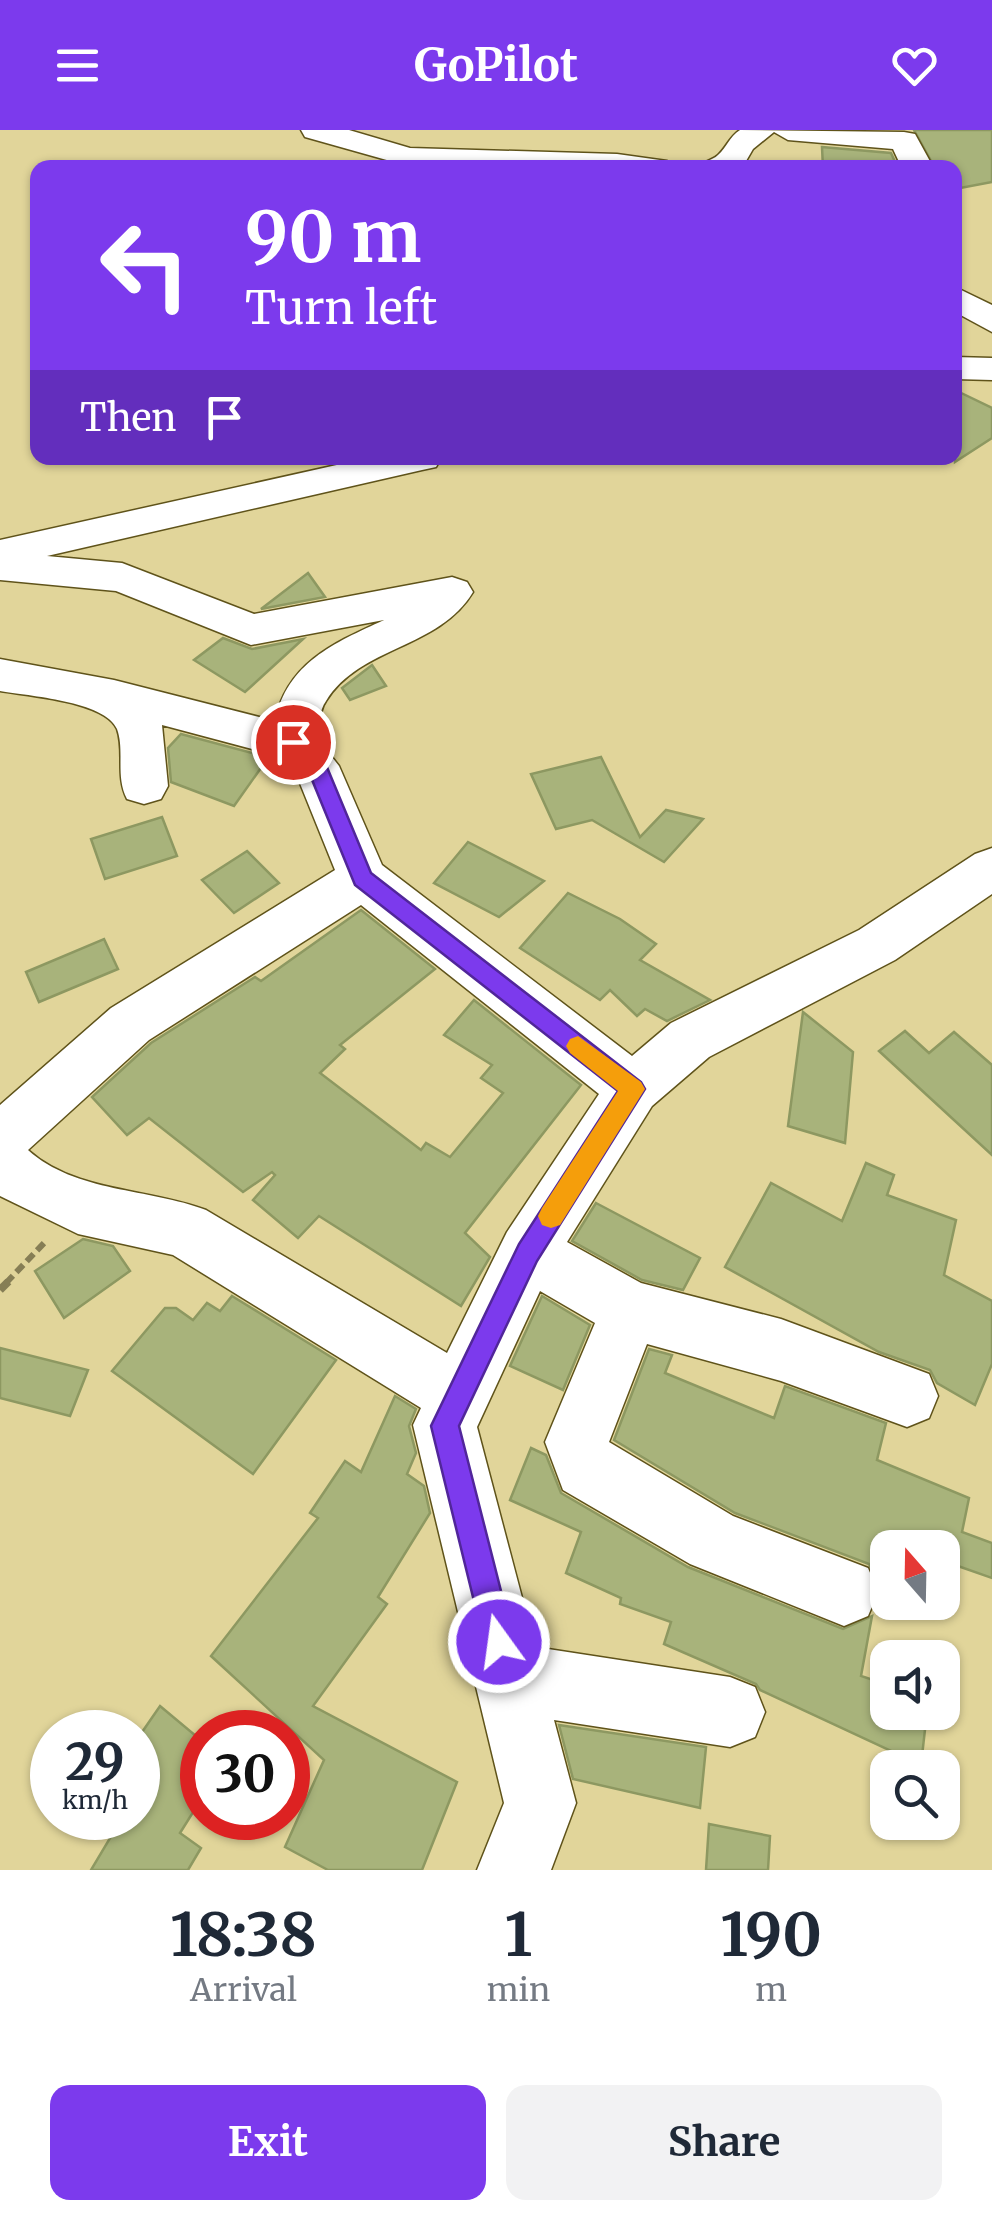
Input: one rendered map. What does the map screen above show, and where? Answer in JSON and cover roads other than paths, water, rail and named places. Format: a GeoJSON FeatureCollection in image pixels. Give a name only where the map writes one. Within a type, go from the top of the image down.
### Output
{"type":"FeatureCollection","features":[{"type":"Feature","properties":{"kind":"street"},"geometry":{"type":"LineString","coordinates":[[316,130],[408,156],[547,160]]}},
{"type":"Feature","properties":{"kind":"street"},"geometry":{"type":"LineString","coordinates":[[731,160],[741,143],[760,130]]}},
{"type":"Feature","properties":{"kind":"street"},"geometry":{"type":"LineString","coordinates":[[790,160],[788,130],[904,141],[914,160]]}},
{"type":"Feature","properties":{"kind":"street"},"geometry":{"type":"LineString","coordinates":[[962,302],[992,321]]}},
{"type":"Feature","properties":{"kind":"street"},"geometry":{"type":"LineString","coordinates":[[962,368],[992,369]]}},
{"type":"Feature","properties":{"kind":"street"},"geometry":{"type":"LineString","coordinates":[[0,553],[391,465]]}},
{"type":"Feature","properties":{"kind":"street"},"geometry":{"type":"LineString","coordinates":[[0,566],[122,578],[251,630],[452,592],[423,619],[335,661],[302,698],[293,742]]}},
{"type":"Feature","properties":{"kind":"street"},"geometry":{"type":"LineString","coordinates":[[0,675],[114,696],[293,742],[316,766],[363,878],[633,1089]]}},
{"type":"Feature","properties":{"kind":"street"},"geometry":{"type":"LineString","coordinates":[[114,696],[139,724],[144,786]]}},
{"type":"Feature","properties":{"kind":"street"},"geometry":{"type":"LineString","coordinates":[[514,1870],[540,1803],[445,1426],[458,1396],[528,1252],[633,1089],[690,1040],[876,946],[992,868]]}},
{"type":"Feature","properties":{"kind":"street"},"geometry":{"type":"LineString","coordinates":[[0,1140],[130,1024],[363,878]]}},
{"type":"Feature","properties":{"kind":"street"},"geometry":{"type":"LineString","coordinates":[[0,1161],[14,1174],[78,1207],[185,1230],[458,1396]]}},
{"type":"Feature","properties":{"kind":"street"},"geometry":{"type":"LineString","coordinates":[[528,1252],[630,1310],[781,1350],[907,1396]]}},
{"type":"Feature","properties":{"kind":"street"},"geometry":{"type":"LineString","coordinates":[[630,1310],[577,1442],[586,1468],[713,1541],[844,1592]]}},
{"type":"Feature","properties":{"kind":"street"},"geometry":{"type":"LineString","coordinates":[[508,1678],[730,1712]]}}]}
